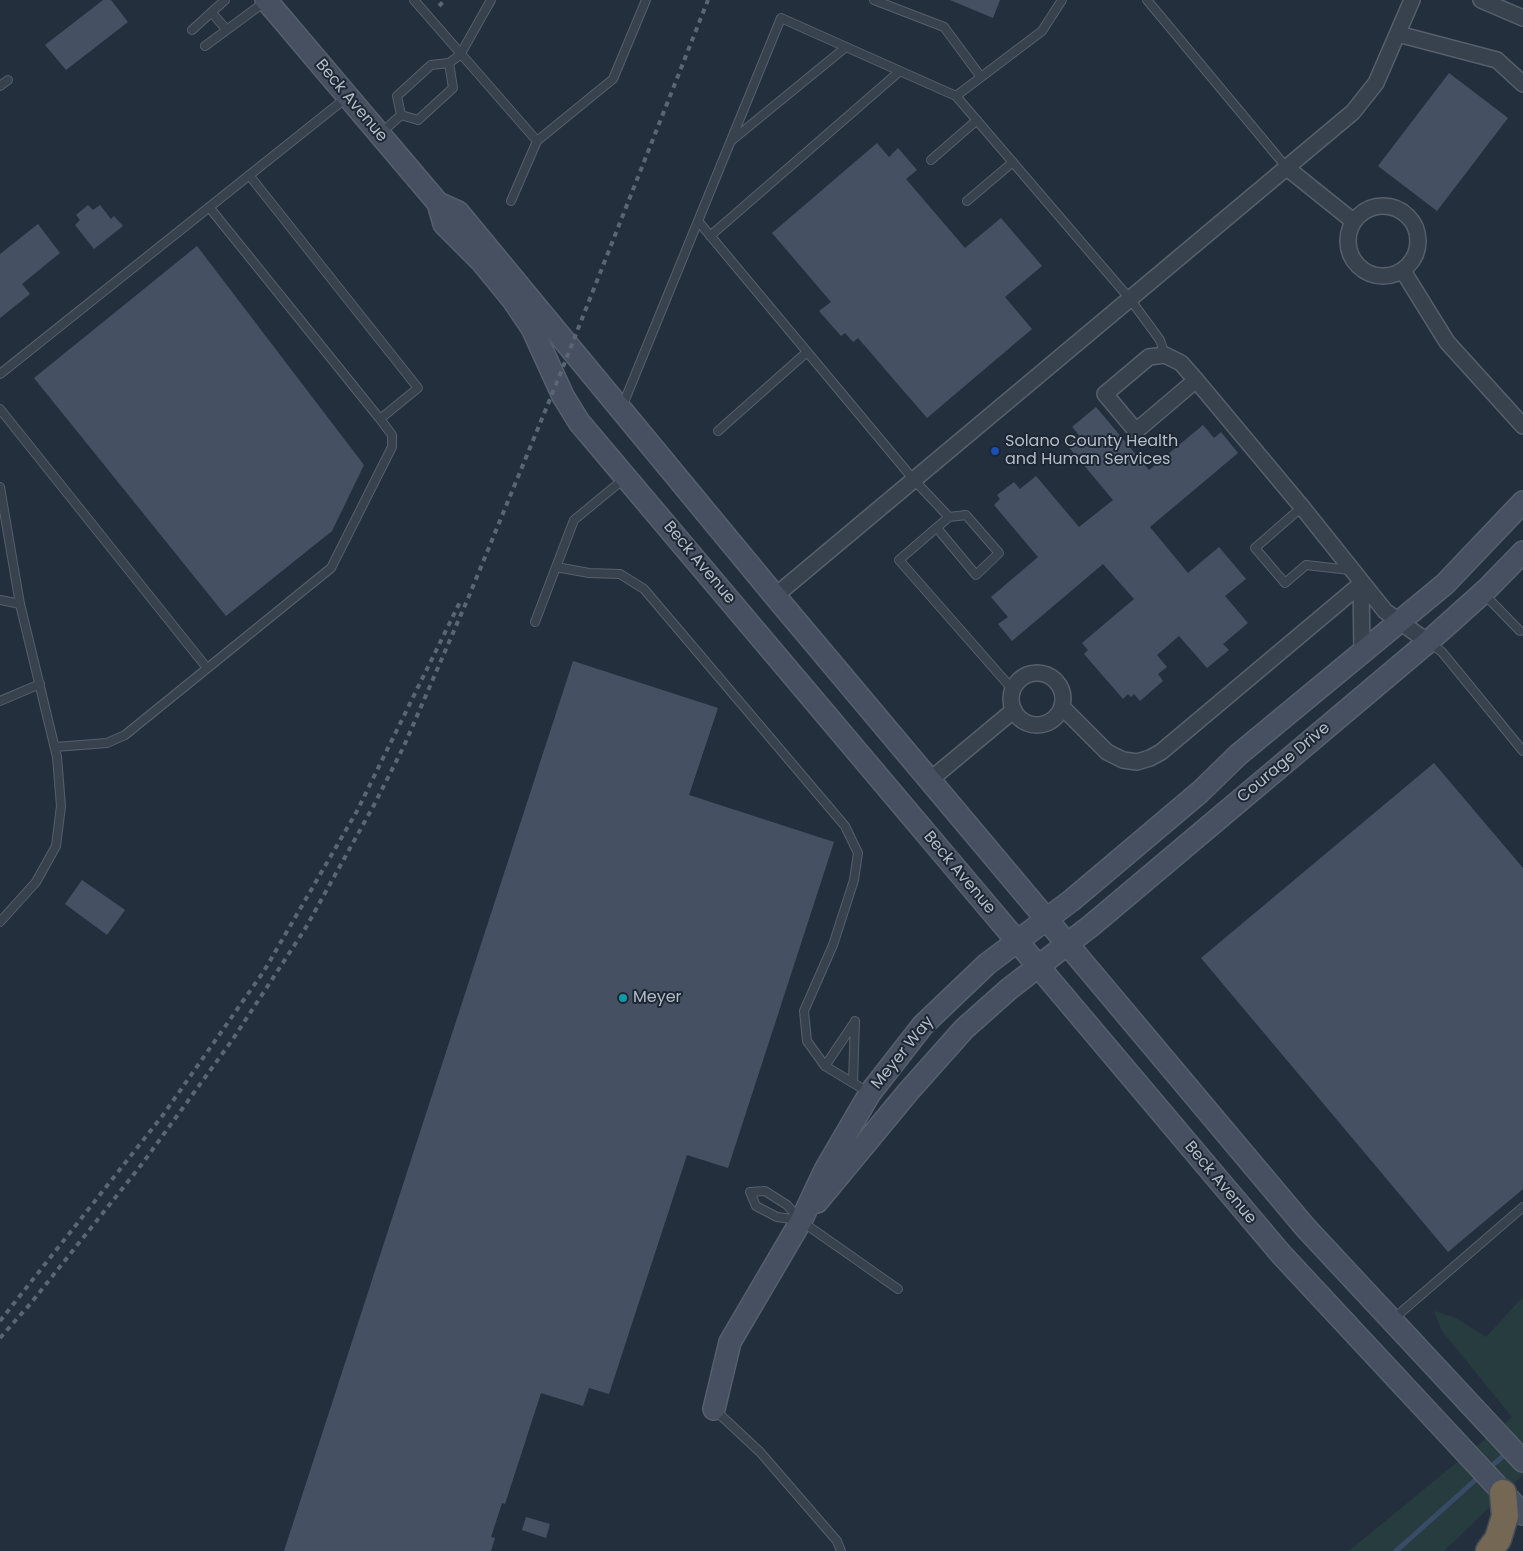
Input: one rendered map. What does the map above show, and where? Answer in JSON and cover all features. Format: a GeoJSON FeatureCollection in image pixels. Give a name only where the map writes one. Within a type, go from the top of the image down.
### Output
{"type":"FeatureCollection","features":[{"type":"Feature","properties":{"kind":"highway"},"geometry":{"type":"LineString","coordinates":[[1489,1551],[1498,1539],[1505,1516],[1503,1493]]}},
{"type":"Feature","properties":{"kind":"street","name":"Beck Avenue"},"geometry":{"type":"LineString","coordinates":[[266,0],[438,203],[444,224],[481,262],[525,317],[570,408],[626,477],[1281,1254],[1523,1514]]}},
{"type":"Feature","properties":{"kind":"street"},"geometry":{"type":"LineString","coordinates":[[775,596],[1353,112],[1376,83],[1412,0]]}},
{"type":"Feature","properties":{"kind":"street"},"geometry":{"type":"LineString","coordinates":[[1481,0],[1523,18]]}},
{"type":"Feature","properties":{"kind":"street"},"geometry":{"type":"LineString","coordinates":[[1398,34],[1497,60],[1523,84]]}},
{"type":"Feature","properties":{"kind":"street"},"geometry":{"type":"LineString","coordinates":[[1287,168],[1353,221]]}},
{"type":"Feature","properties":{"kind":"street","name":"Beck Avenue"},"geometry":{"type":"LineString","coordinates":[[438,203],[458,212],[775,596],[1305,1227],[1523,1461]]}},
{"type":"Feature","properties":{"kind":"street"},"geometry":{"type":"LineString","coordinates":[[1376,206],[1390,206],[1408,216],[1418,234],[1418,248],[1413,261],[1403,271],[1390,276],[1376,276],[1363,271],[1353,261],[1348,248],[1348,234],[1353,221],[1363,211],[1376,206]]}},
{"type":"Feature","properties":{"kind":"street"},"geometry":{"type":"LineString","coordinates":[[1403,271],[1448,342],[1523,426]]}},
{"type":"Feature","properties":{"kind":"street"},"geometry":{"type":"LineString","coordinates":[[1196,380],[1136,431],[1105,394],[1149,357],[1165,355],[1181,363],[1196,380],[1302,507],[1361,584],[1385,611],[1428,642]]}},
{"type":"Feature","properties":{"kind":"street","name":"Courage Drive"},"geometry":{"type":"LineString","coordinates":[[1046,919],[1072,900],[1200,792],[1238,755],[1362,650],[1400,622],[1445,584],[1523,502]]}},
{"type":"Feature","properties":{"kind":"street","name":"Courage Drive"},"geometry":{"type":"LineString","coordinates":[[1038,967],[1428,642],[1483,592],[1523,552]]}},
{"type":"Feature","properties":{"kind":"street"},"geometry":{"type":"LineString","coordinates":[[1361,584],[1362,650]]}},
{"type":"Feature","properties":{"kind":"street"},"geometry":{"type":"LineString","coordinates":[[1062,707],[1107,752],[1123,760],[1137,762],[1150,758],[1161,752],[1361,584]]}},
{"type":"Feature","properties":{"kind":"street"},"geometry":{"type":"LineString","coordinates":[[1030,674],[1046,674],[1053,678],[1062,691],[1062,707],[1051,721],[1034,724],[1026,722],[1014,710],[1013,690],[1017,683],[1030,674]]}},
{"type":"Feature","properties":{"kind":"street"},"geometry":{"type":"LineString","coordinates":[[930,780],[1014,710]]}},
{"type":"Feature","properties":{"kind":"street","name":"Meyer Way"},"geometry":{"type":"LineString","coordinates":[[714,1409],[730,1342],[801,1221],[861,1088],[923,1025],[988,964],[1046,919]]}},
{"type":"Feature","properties":{"kind":"street","name":"Meyer Way"},"geometry":{"type":"LineString","coordinates":[[801,1221],[908,1092],[964,1029],[1008,989],[1038,967]]}},
{"type":"Feature","properties":{"kind":"lane"},"geometry":{"type":"LineString","coordinates":[[192,30],[224,0]]}},
{"type":"Feature","properties":{"kind":"lane"},"geometry":{"type":"LineString","coordinates":[[205,46],[226,29],[248,16],[266,0]]}},
{"type":"Feature","properties":{"kind":"lane"},"geometry":{"type":"LineString","coordinates":[[414,0],[537,141]]}},
{"type":"Feature","properties":{"kind":"lane"},"geometry":{"type":"LineString","coordinates":[[401,115],[397,96],[431,65],[450,63],[460,54],[491,0]]}},
{"type":"Feature","properties":{"kind":"lane"},"geometry":{"type":"LineString","coordinates":[[511,201],[537,141],[613,79],[646,0]]}},
{"type":"Feature","properties":{"kind":"lane"},"geometry":{"type":"LineString","coordinates":[[874,0],[944,27],[981,77]]}},
{"type":"Feature","properties":{"kind":"lane"},"geometry":{"type":"LineString","coordinates":[[956,96],[1042,31],[1062,0]]}},
{"type":"Feature","properties":{"kind":"lane"},"geometry":{"type":"LineString","coordinates":[[1147,0],[1287,168]]}},
{"type":"Feature","properties":{"kind":"lane"},"geometry":{"type":"LineString","coordinates":[[212,12],[226,29]]}},
{"type":"Feature","properties":{"kind":"lane"},"geometry":{"type":"LineString","coordinates":[[621,408],[781,18],[956,96],[1130,300],[1160,340],[1165,355]]}},
{"type":"Feature","properties":{"kind":"lane"},"geometry":{"type":"LineString","coordinates":[[730,141],[846,47]]}},
{"type":"Feature","properties":{"kind":"lane"},"geometry":{"type":"LineString","coordinates":[[401,115],[418,120],[454,88],[450,63]]}},
{"type":"Feature","properties":{"kind":"lane"},"geometry":{"type":"LineString","coordinates":[[710,236],[900,71]]}},
{"type":"Feature","properties":{"kind":"lane"},"geometry":{"type":"LineString","coordinates":[[0,86],[8,80]]}},
{"type":"Feature","properties":{"kind":"lane"},"geometry":{"type":"LineString","coordinates":[[0,374],[348,97]]}},
{"type":"Feature","properties":{"kind":"lane"},"geometry":{"type":"LineString","coordinates":[[379,134],[401,115]]}},
{"type":"Feature","properties":{"kind":"lane"},"geometry":{"type":"LineString","coordinates":[[931,160],[977,120]]}},
{"type":"Feature","properties":{"kind":"lane"},"geometry":{"type":"LineString","coordinates":[[967,201],[1013,162]]}},
{"type":"Feature","properties":{"kind":"lane"},"geometry":{"type":"LineString","coordinates":[[249,176],[418,388],[380,418]]}},
{"type":"Feature","properties":{"kind":"lane"},"geometry":{"type":"LineString","coordinates":[[55,747],[107,743],[125,735],[331,568],[392,447],[392,435],[380,418],[209,207]]}},
{"type":"Feature","properties":{"kind":"lane"},"geometry":{"type":"LineString","coordinates":[[698,221],[914,480],[950,517]]}},
{"type":"Feature","properties":{"kind":"lane"},"geometry":{"type":"LineString","coordinates":[[718,431],[807,352]]}},
{"type":"Feature","properties":{"kind":"lane"},"geometry":{"type":"LineString","coordinates":[[0,409],[207,668]]}},
{"type":"Feature","properties":{"kind":"lane"},"geometry":{"type":"LineString","coordinates":[[535,622],[574,520],[626,477]]}},
{"type":"Feature","properties":{"kind":"lane"},"geometry":{"type":"LineString","coordinates":[[0,487],[20,604],[55,747],[61,806],[56,846],[36,882],[0,922]]}},
{"type":"Feature","properties":{"kind":"lane"},"geometry":{"type":"LineString","coordinates":[[1302,507],[1255,548],[1285,583],[1306,565],[1350,570]]}},
{"type":"Feature","properties":{"kind":"lane"},"geometry":{"type":"LineString","coordinates":[[937,528],[976,575],[1000,554],[966,516],[950,517],[899,560],[1013,690]]}},
{"type":"Feature","properties":{"kind":"lane"},"geometry":{"type":"LineString","coordinates":[[556,567],[589,573],[620,574],[644,589],[845,826],[858,853],[854,880],[834,945],[804,1010],[807,1041],[826,1066],[861,1088]]}},
{"type":"Feature","properties":{"kind":"lane"},"geometry":{"type":"LineString","coordinates":[[1483,592],[1520,631]]}},
{"type":"Feature","properties":{"kind":"lane"},"geometry":{"type":"LineString","coordinates":[[0,600],[20,604]]}},
{"type":"Feature","properties":{"kind":"lane"},"geometry":{"type":"LineString","coordinates":[[1428,642],[1442,652],[1523,751]]}},
{"type":"Feature","properties":{"kind":"lane"},"geometry":{"type":"LineString","coordinates":[[0,701],[40,684]]}},
{"type":"Feature","properties":{"kind":"lane"},"geometry":{"type":"LineString","coordinates":[[826,1066],[855,1021],[861,1088]]}},
{"type":"Feature","properties":{"kind":"lane"},"geometry":{"type":"LineString","coordinates":[[801,1221],[770,1214],[756,1206],[750,1192],[765,1191],[787,1205],[801,1221],[861,1261],[898,1289]]}},
{"type":"Feature","properties":{"kind":"lane"},"geometry":{"type":"LineString","coordinates":[[1392,1321],[1523,1207]]}},
{"type":"Feature","properties":{"kind":"lane"},"geometry":{"type":"LineString","coordinates":[[714,1409],[760,1452],[837,1541],[841,1551]]}},
{"type":"Feature","properties":{"kind":"green space"},"geometry":{"type":"Polygon","coordinates":[[[1523,1297],[1523,1475],[1444,1551],[1349,1551],[1512,1417],[1442,1331],[1434,1311],[1454,1317],[1486,1337],[1523,1297]]]}},
{"type":"Feature","properties":{"kind":"building"},"geometry":{"type":"Polygon","coordinates":[[[103,0],[111,0],[128,22],[66,70],[45,45],[103,0]]]}},
{"type":"Feature","properties":{"kind":"building"},"geometry":{"type":"Polygon","coordinates":[[[950,0],[1000,0],[993,18],[950,0]]]}},
{"type":"Feature","properties":{"kind":"building"},"geometry":{"type":"Polygon","coordinates":[[[1449,73],[1508,118],[1437,211],[1378,166],[1449,73]]]}},
{"type":"Feature","properties":{"kind":"building"},"geometry":{"type":"Polygon","coordinates":[[[877,143],[889,157],[898,148],[917,170],[906,179],[965,248],[1001,218],[1042,266],[1005,297],[1032,329],[927,418],[858,338],[853,342],[845,333],[841,336],[819,311],[831,302],[772,233],[877,143]]]}},
{"type":"Feature","properties":{"kind":"building"},"geometry":{"type":"Polygon","coordinates":[[[88,205],[93,210],[100,205],[111,219],[114,216],[123,226],[94,249],[75,225],[80,220],[76,215],[88,205]]]}},
{"type":"Feature","properties":{"kind":"building"},"geometry":{"type":"Polygon","coordinates":[[[38,224],[60,253],[22,284],[30,294],[0,318],[0,254],[38,224]]]}},
{"type":"Feature","properties":{"kind":"building"},"geometry":{"type":"Polygon","coordinates":[[[197,246],[364,465],[332,531],[226,616],[34,378],[197,246]]]}},
{"type":"Feature","properties":{"kind":"building"},"geometry":{"type":"Polygon","coordinates":[[[1096,407],[1149,470],[1203,425],[1214,438],[1221,432],[1238,453],[1150,527],[1188,573],[1219,547],[1246,579],[1225,596],[1248,623],[1223,644],[1229,650],[1207,668],[1179,636],[1157,655],[1167,667],[1158,674],[1163,681],[1140,701],[1134,694],[1131,697],[1128,694],[1123,699],[1084,654],[1088,650],[1082,643],[1134,599],[1103,564],[1012,641],[998,624],[1008,617],[991,597],[1038,557],[994,505],[1000,499],[997,495],[1014,482],[1020,489],[1036,476],[1079,527],[1113,500],[1067,445],[1079,435],[1072,427],[1096,407]]]}},
{"type":"Feature","properties":{"kind":"building","name":"Meyer"},"geometry":{"type":"Polygon","coordinates":[[[573,661],[718,708],[689,795],[834,842],[728,1168],[687,1155],[609,1394],[589,1388],[583,1406],[541,1393],[505,1504],[502,1503],[491,1537],[495,1538],[491,1551],[284,1551],[573,661]]]}},
{"type":"Feature","properties":{"kind":"building"},"geometry":{"type":"Polygon","coordinates":[[[1434,763],[1523,868],[1523,1189],[1448,1252],[1201,958],[1434,763]]]}},
{"type":"Feature","properties":{"kind":"building"},"geometry":{"type":"Polygon","coordinates":[[[82,880],[125,910],[107,935],[65,904],[82,880]]]}},
{"type":"Feature","properties":{"kind":"building"},"geometry":{"type":"Polygon","coordinates":[[[526,1517],[550,1524],[546,1538],[522,1530],[526,1517]]]}},
{"type":"Feature","properties":{"kind":"waterway"},"geometry":{"type":"LineString","coordinates":[[1488,1469],[1508,1452]]}},
{"type":"Feature","properties":{"kind":"waterway"},"geometry":{"type":"LineString","coordinates":[[1396,1551],[1481,1475]]}},
{"type":"Feature","properties":{"kind":"railway"},"geometry":{"type":"LineString","coordinates":[[439,6],[445,0]]}},
{"type":"Feature","properties":{"kind":"railway"},"geometry":{"type":"LineString","coordinates":[[0,1338],[31,1303],[142,1164],[233,1039],[305,929],[374,805],[404,746],[469,596],[557,382],[708,0]]}},
{"type":"Feature","properties":{"kind":"railway"},"geometry":{"type":"LineString","coordinates":[[0,1321],[163,1115],[264,971],[357,811],[461,600]]}},
{"type":"Feature","properties":{"kind":"place","name":"Solano County Health and Human Services"},"geometry":{"type":"Point","coordinates":[995,451]}},
{"type":"Feature","properties":{"kind":"place","name":"Meyer"},"geometry":{"type":"Point","coordinates":[623,998]}}]}
